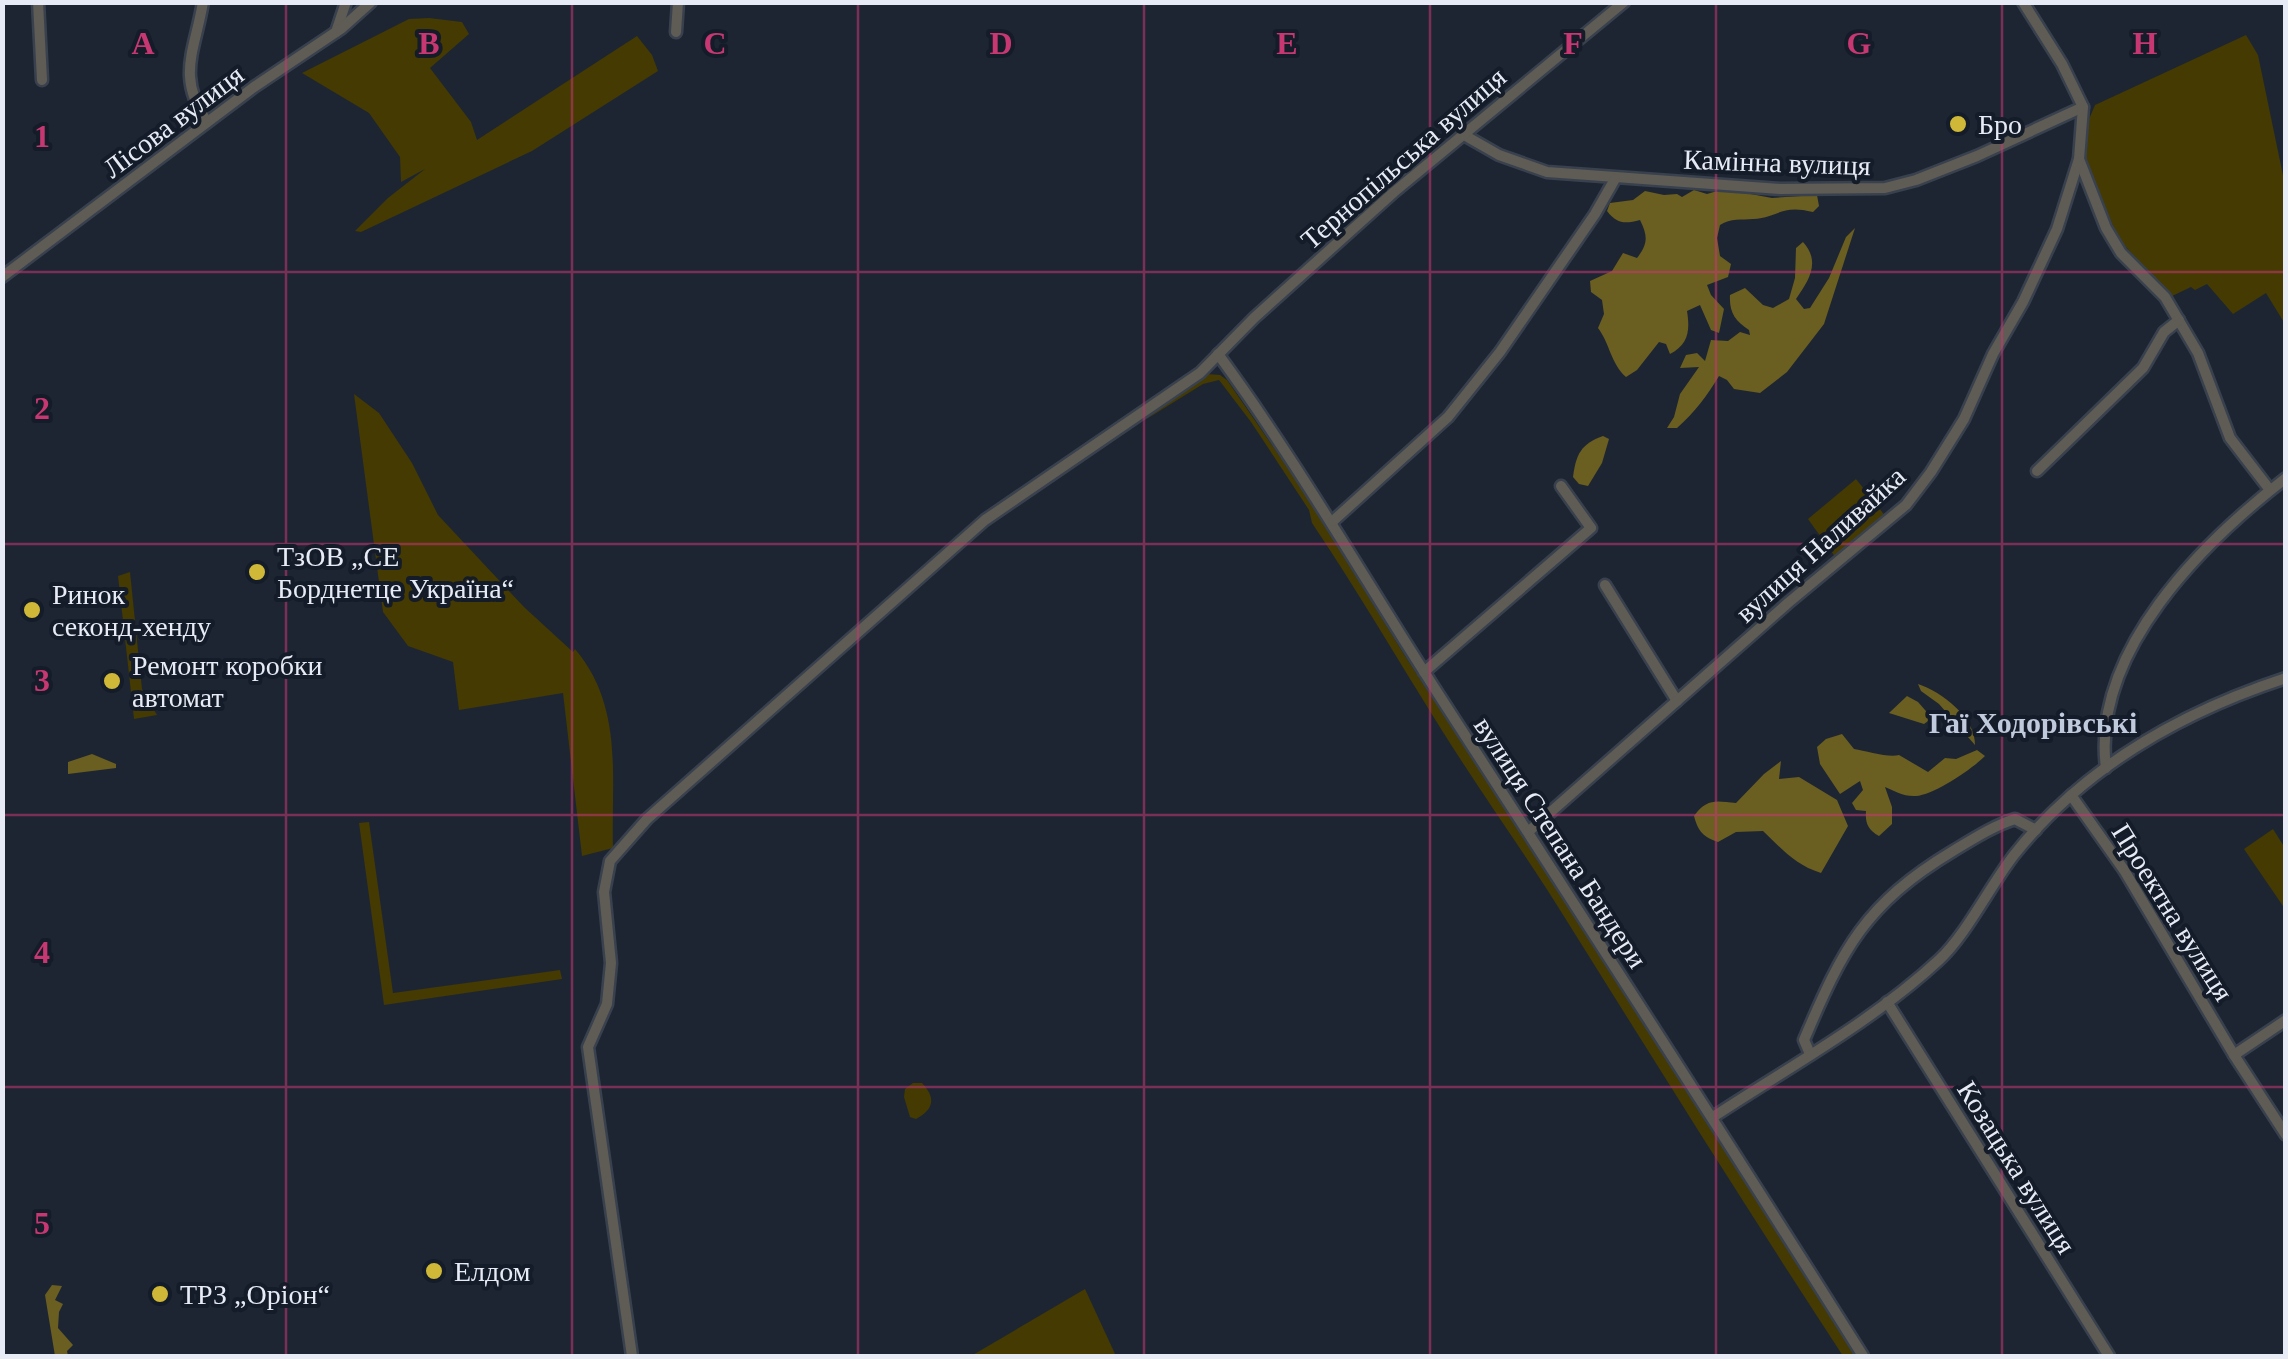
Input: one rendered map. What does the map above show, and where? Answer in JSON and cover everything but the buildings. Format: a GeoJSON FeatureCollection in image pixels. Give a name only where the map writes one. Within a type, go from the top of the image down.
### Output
{"type":"FeatureCollection","features":[{"type":"Feature","properties":{"kind":"street"},"geometry":{"type":"LineString","coordinates":[[38,2],[42,80]]}},
{"type":"Feature","properties":{"kind":"street"},"geometry":{"type":"LineString","coordinates":[[203,2],[187,73],[192,95],[207,122]]}},
{"type":"Feature","properties":{"kind":"street"},"geometry":{"type":"LineString","coordinates":[[336,32],[346,2]]}},
{"type":"Feature","properties":{"kind":"street","name":"Лісова вулиця"},"geometry":{"type":"LineString","coordinates":[[2,277],[372,2]]}},
{"type":"Feature","properties":{"kind":"street"},"geometry":{"type":"LineString","coordinates":[[676,32],[678,2]]}},
{"type":"Feature","properties":{"kind":"street","name":"Тернопільська вулиця"},"geometry":{"type":"LineString","coordinates":[[632,1356],[588,1047],[608,1004],[611,964],[604,892],[610,861],[646,819],[985,520],[1200,372],[1343,237],[1624,2]]}},
{"type":"Feature","properties":{"kind":"street"},"geometry":{"type":"LineString","coordinates":[[2023,2],[2062,64],[2082,108]]}},
{"type":"Feature","properties":{"kind":"street","name":"Камінна вулиця"},"geometry":{"type":"LineString","coordinates":[[1464,136],[1498,156],[1532,169],[1615,179],[1816,190],[1886,188],[1977,156],[2082,108]]}},
{"type":"Feature","properties":{"kind":"street","name":"вулиця Наливайка"},"geometry":{"type":"LineString","coordinates":[[1528,832],[1915,494],[1964,419],[2057,229],[2078,160],[2082,108]]}},
{"type":"Feature","properties":{"kind":"street"},"geometry":{"type":"LineString","coordinates":[[2078,160],[2094,204],[2121,252],[2158,288],[2179,320],[2198,353],[2230,438],[2270,490]]}},
{"type":"Feature","properties":{"kind":"street"},"geometry":{"type":"LineString","coordinates":[[1333,521],[1448,417],[1500,352],[1615,179]]}},
{"type":"Feature","properties":{"kind":"street"},"geometry":{"type":"LineString","coordinates":[[2037,471],[2143,368],[2164,332],[2179,320]]}},
{"type":"Feature","properties":{"kind":"street","name":"вулиця Степана Бандери"},"geometry":{"type":"LineString","coordinates":[[1218,354],[1333,521],[1424,672],[1863,1356]]}},
{"type":"Feature","properties":{"kind":"street"},"geometry":{"type":"LineString","coordinates":[[2106,768],[2106,728],[2113,699],[2125,662],[2152,612],[2181,575],[2237,518],[2286,478]]}},
{"type":"Feature","properties":{"kind":"street"},"geometry":{"type":"LineString","coordinates":[[1424,672],[1591,528],[1560,486]]}},
{"type":"Feature","properties":{"kind":"street"},"geometry":{"type":"LineString","coordinates":[[1605,585],[1678,701]]}},
{"type":"Feature","properties":{"kind":"street"},"geometry":{"type":"LineString","coordinates":[[1713,1117],[1886,1002],[1942,958],[2036,830],[2106,768],[2191,716],[2286,678]]}},
{"type":"Feature","properties":{"kind":"street","name":"Проектна вулиця"},"geometry":{"type":"LineString","coordinates":[[2071,795],[2124,870],[2286,1136]]}},
{"type":"Feature","properties":{"kind":"street"},"geometry":{"type":"LineString","coordinates":[[1810,1054],[1804,1040],[1822,998],[1858,930],[1886,899],[1935,862],[2002,824],[2015,819],[2036,830]]}},
{"type":"Feature","properties":{"kind":"street","name":"Козацька вулиця"},"geometry":{"type":"LineString","coordinates":[[1886,1002],[2109,1356]]}},
{"type":"Feature","properties":{"kind":"street"},"geometry":{"type":"LineString","coordinates":[[2234,1055],[2286,1020]]}},
{"type":"Feature","properties":{"kind":"shaded area"},"geometry":{"type":"Polygon","coordinates":[[[409,19],[462,22],[469,34],[430,68],[471,122],[477,140],[637,36],[652,55],[658,71],[532,151],[361,232],[355,231],[425,169],[401,182],[400,157],[369,113],[302,73],[409,19]]]}},
{"type":"Feature","properties":{"kind":"shaded area"},"geometry":{"type":"Polygon","coordinates":[[[2246,35],[2258,55],[2285,185],[2285,324],[2266,293],[2233,314],[2207,284],[2170,297],[2119,239],[2084,157],[2087,124],[2095,105],[2246,35]]]}},
{"type":"Feature","properties":{"kind":"shaded area"},"geometry":{"type":"Polygon","coordinates":[[[1724,189],[1772,198],[1817,195],[1819,206],[1813,212],[1787,210],[1720,225],[1720,256],[1731,264],[1728,277],[1707,285],[1724,309],[1719,333],[1711,330],[1700,305],[1687,311],[1688,330],[1681,346],[1670,354],[1666,344],[1659,342],[1637,370],[1626,377],[1598,328],[1604,314],[1602,300],[1591,292],[1590,281],[1612,271],[1623,253],[1637,258],[1645,235],[1640,220],[1622,222],[1614,218],[1607,211],[1610,203],[1633,200],[1645,191],[1682,197],[1694,190],[1707,194],[1724,189]]]}},
{"type":"Feature","properties":{"kind":"shaded area"},"geometry":{"type":"Polygon","coordinates":[[[1855,228],[1824,324],[1787,372],[1760,393],[1734,389],[1719,376],[1677,428],[1667,428],[1680,394],[1699,367],[1680,368],[1686,355],[1697,353],[1705,361],[1711,340],[1728,341],[1740,332],[1750,335],[1734,316],[1730,295],[1745,288],[1763,305],[1773,308],[1789,299],[1795,278],[1796,248],[1803,242],[1812,264],[1809,278],[1796,299],[1804,309],[1810,308],[1829,278],[1846,237],[1855,228]]]}},
{"type":"Feature","properties":{"kind":"shaded area"},"geometry":{"type":"Polygon","coordinates":[[[1207,374],[1227,380],[1303,490],[1405,656],[1858,1356],[1843,1356],[1808,1303],[1441,729],[1312,523],[1309,510],[1251,422],[1219,380],[1203,384],[1145,420],[1207,374]]]}},
{"type":"Feature","properties":{"kind":"shaded area"},"geometry":{"type":"Polygon","coordinates":[[[354,394],[379,413],[412,463],[438,515],[524,607],[573,652],[575,649],[591,671],[608,719],[612,744],[613,848],[582,856],[563,693],[459,710],[453,662],[408,646],[383,612],[354,394]]]}},
{"type":"Feature","properties":{"kind":"shaded area"},"geometry":{"type":"Polygon","coordinates":[[[1603,436],[1609,439],[1602,463],[1588,486],[1579,484],[1573,477],[1578,456],[1585,446],[1603,436]]]}},
{"type":"Feature","properties":{"kind":"shaded area"},"geometry":{"type":"Polygon","coordinates":[[[1856,479],[1886,517],[1836,558],[1808,519],[1856,479]]]}},
{"type":"Feature","properties":{"kind":"shaded area"},"geometry":{"type":"Polygon","coordinates":[[[130,572],[142,689],[157,715],[134,719],[118,576],[130,572]]]}},
{"type":"Feature","properties":{"kind":"shaded area"},"geometry":{"type":"Polygon","coordinates":[[[1918,684],[1956,707],[1970,725],[1975,745],[1939,704],[1921,691],[1918,684]]]}},
{"type":"Feature","properties":{"kind":"shaded area"},"geometry":{"type":"Polygon","coordinates":[[[1907,696],[1932,718],[1924,724],[1889,713],[1907,696]]]}},
{"type":"Feature","properties":{"kind":"shaded area"},"geometry":{"type":"Polygon","coordinates":[[[1842,734],[1854,749],[1899,755],[1928,772],[1945,758],[1956,759],[1977,750],[1985,756],[1924,795],[1908,796],[1885,787],[1892,807],[1892,824],[1879,836],[1868,826],[1866,811],[1856,810],[1852,803],[1863,790],[1860,781],[1840,794],[1820,764],[1817,747],[1842,734]]]}},
{"type":"Feature","properties":{"kind":"shaded area"},"geometry":{"type":"Polygon","coordinates":[[[92,754],[116,764],[116,768],[68,774],[68,762],[92,754]]]}},
{"type":"Feature","properties":{"kind":"shaded area"},"geometry":{"type":"Polygon","coordinates":[[[1781,761],[1779,779],[1799,777],[1837,800],[1848,826],[1821,873],[1796,861],[1763,831],[1736,832],[1718,842],[1699,830],[1694,816],[1708,803],[1736,803],[1781,761]]]}},
{"type":"Feature","properties":{"kind":"shaded area"},"geometry":{"type":"Polygon","coordinates":[[[369,822],[393,993],[560,970],[562,979],[384,1005],[359,823],[369,822]]]}},
{"type":"Feature","properties":{"kind":"shaded area"},"geometry":{"type":"Polygon","coordinates":[[[2273,829],[2285,848],[2283,906],[2244,849],[2273,829]]]}},
{"type":"Feature","properties":{"kind":"shaded area"},"geometry":{"type":"Polygon","coordinates":[[[922,1083],[931,1098],[930,1107],[916,1119],[910,1117],[904,1097],[905,1089],[922,1083]]]}},
{"type":"Feature","properties":{"kind":"shaded area"},"geometry":{"type":"Polygon","coordinates":[[[52,1285],[62,1286],[55,1300],[63,1304],[58,1328],[73,1345],[68,1356],[55,1356],[45,1295],[52,1285]]]}},
{"type":"Feature","properties":{"kind":"shaded area"},"geometry":{"type":"Polygon","coordinates":[[[1085,1289],[1116,1356],[971,1356],[1085,1289]]]}},
{"type":"Feature","properties":{"kind":"place","name":"Бро"},"geometry":{"type":"Point","coordinates":[1958,124]}},
{"type":"Feature","properties":{"kind":"place","name":"ТзОВ „СЕ Борднетце Україна“"},"geometry":{"type":"Point","coordinates":[257,572]}},
{"type":"Feature","properties":{"kind":"place","name":"Ринок секонд-хенду"},"geometry":{"type":"Point","coordinates":[32,610]}},
{"type":"Feature","properties":{"kind":"place","name":"Ремонт коробки автомат"},"geometry":{"type":"Point","coordinates":[112,681]}},
{"type":"Feature","properties":{"kind":"place","name":"Елдом"},"geometry":{"type":"Point","coordinates":[434,1271]}},
{"type":"Feature","properties":{"kind":"place","name":"ТРЗ „Оріон“"},"geometry":{"type":"Point","coordinates":[160,1294]}},
{"type":"Feature","properties":{"kind":"district","name":"Гаї Ходорівські"},"geometry":{"type":"Point","coordinates":[2033,723]}}]}
